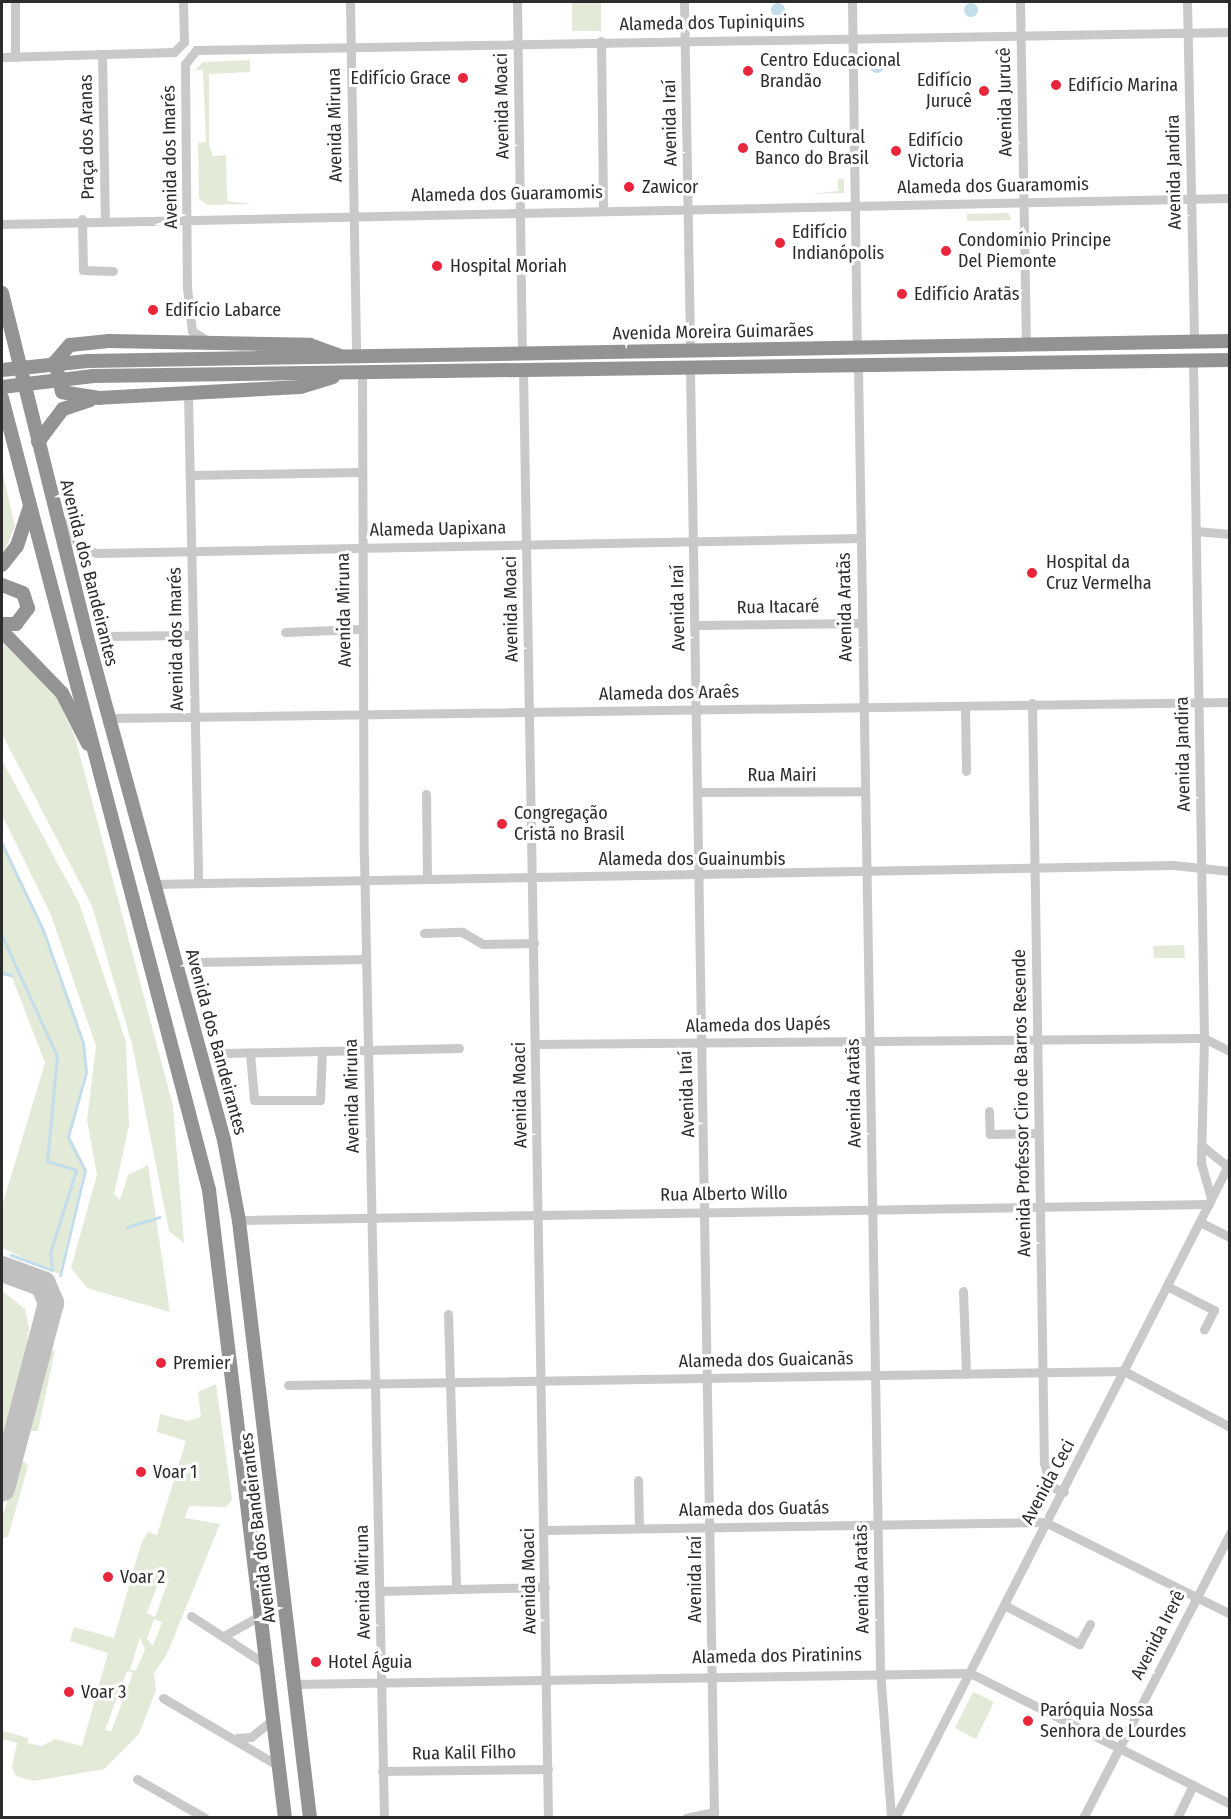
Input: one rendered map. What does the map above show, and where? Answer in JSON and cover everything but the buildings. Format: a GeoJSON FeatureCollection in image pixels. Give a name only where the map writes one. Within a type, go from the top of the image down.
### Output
{"type":"FeatureCollection","features":[{"type":"Feature","properties":{"kind":"highway","name":"Avenida dos Bandeirantes"},"geometry":{"type":"LineString","coordinates":[[2,293],[50,494],[108,718],[224,1140],[239,1220],[310,1818]]}},
{"type":"Feature","properties":{"kind":"highway"},"geometry":{"type":"LineString","coordinates":[[337,374],[300,387],[99,398],[60,390],[55,362],[63,348],[109,341],[213,345],[310,345],[342,357]]}},
{"type":"Feature","properties":{"kind":"highway","name":"Avenida Moreira Guimarães"},"geometry":{"type":"LineString","coordinates":[[2,370],[197,359],[1230,341]]}},
{"type":"Feature","properties":{"kind":"highway","name":"Avenida Moreira Guimarães"},"geometry":{"type":"LineString","coordinates":[[2,387],[68,377],[1230,360]]}},
{"type":"Feature","properties":{"kind":"highway","name":"Avenida dos Bandeirantes"},"geometry":{"type":"LineString","coordinates":[[2,398],[208,1190],[285,1818]]}},
{"type":"Feature","properties":{"kind":"highway"},"geometry":{"type":"LineString","coordinates":[[38,442],[63,409],[99,398]]}},
{"type":"Feature","properties":{"kind":"highway"},"geometry":{"type":"LineString","coordinates":[[2,565],[20,538],[30,504]]}},
{"type":"Feature","properties":{"kind":"highway"},"geometry":{"type":"LineString","coordinates":[[2,585],[23,593],[28,608],[16,624],[2,624]]}},
{"type":"Feature","properties":{"kind":"highway"},"geometry":{"type":"LineString","coordinates":[[2,631],[62,693],[95,752]]}},
{"type":"Feature","properties":{"kind":"street"},"geometry":{"type":"LineString","coordinates":[[15,2],[15,57]]}},
{"type":"Feature","properties":{"kind":"street"},"geometry":{"type":"LineString","coordinates":[[2,57],[174,52],[184,42],[183,2]]}},
{"type":"Feature","properties":{"kind":"street","name":"Avenida Miruna"},"geometry":{"type":"LineString","coordinates":[[350,2],[356,357]]}},
{"type":"Feature","properties":{"kind":"street","name":"Avenida Moaci"},"geometry":{"type":"LineString","coordinates":[[517,2],[522,354]]}},
{"type":"Feature","properties":{"kind":"street","name":"Avenida Iraí"},"geometry":{"type":"LineString","coordinates":[[684,2],[690,351]]}},
{"type":"Feature","properties":{"kind":"street"},"geometry":{"type":"LineString","coordinates":[[852,2],[857,348]]}},
{"type":"Feature","properties":{"kind":"street","name":"Avenida Jurucê"},"geometry":{"type":"LineString","coordinates":[[1020,2],[1026,345]]}},
{"type":"Feature","properties":{"kind":"street","name":"Avenida Jandira"},"geometry":{"type":"LineString","coordinates":[[1187,2],[1194,342]]}},
{"type":"Feature","properties":{"kind":"street","name":"Alameda dos Tupiniquins"},"geometry":{"type":"LineString","coordinates":[[196,50],[601,41],[1230,32]]}},
{"type":"Feature","properties":{"kind":"street"},"geometry":{"type":"LineString","coordinates":[[601,41],[603,208]]}},
{"type":"Feature","properties":{"kind":"street"},"geometry":{"type":"LineString","coordinates":[[184,42],[196,50]]}},
{"type":"Feature","properties":{"kind":"street","name":"Avenida dos Imarés"},"geometry":{"type":"LineString","coordinates":[[196,50],[185,64],[190,324],[196,336],[213,345]]}},
{"type":"Feature","properties":{"kind":"street","name":"Avenida dos Imarés"},"geometry":{"type":"LineString","coordinates":[[174,52],[185,64]]}},
{"type":"Feature","properties":{"kind":"street","name":"Praça dos Aranas"},"geometry":{"type":"LineString","coordinates":[[102,54],[105,219]]}},
{"type":"Feature","properties":{"kind":"street","name":"Alameda dos Guaramomis"},"geometry":{"type":"LineString","coordinates":[[2,224],[82,219],[1230,198]]}},
{"type":"Feature","properties":{"kind":"street"},"geometry":{"type":"LineString","coordinates":[[82,219],[83,270],[113,272]]}},
{"type":"Feature","properties":{"kind":"street","name":"Avenida Jandira"},"geometry":{"type":"LineString","coordinates":[[1193,362],[1204,1038],[1201,1145],[1202,1175],[1210,1201]]}},
{"type":"Feature","properties":{"kind":"street","name":"Avenida Aratãs"},"geometry":{"type":"LineString","coordinates":[[858,367],[880,1670],[893,1818]]}},
{"type":"Feature","properties":{"kind":"street","name":"Avenida Iraí"},"geometry":{"type":"LineString","coordinates":[[690,369],[698,709],[714,1815]]}},
{"type":"Feature","properties":{"kind":"street","name":"Avenida Moaci"},"geometry":{"type":"LineString","coordinates":[[523,371],[543,1379],[548,1818]]}},
{"type":"Feature","properties":{"kind":"street","name":"Avenida Miruna"},"geometry":{"type":"LineString","coordinates":[[362,374],[360,547],[364,882],[384,1818]]}},
{"type":"Feature","properties":{"kind":"street","name":"Avenida dos Imarés"},"geometry":{"type":"LineString","coordinates":[[188,394],[198,883]]}},
{"type":"Feature","properties":{"kind":"street"},"geometry":{"type":"LineString","coordinates":[[190,475],[360,472]]}},
{"type":"Feature","properties":{"kind":"street","name":"Alameda Uapixana"},"geometry":{"type":"LineString","coordinates":[[50,494],[73,540],[88,552],[860,538]]}},
{"type":"Feature","properties":{"kind":"street"},"geometry":{"type":"LineString","coordinates":[[1196,531],[1230,534]]}},
{"type":"Feature","properties":{"kind":"street","name":"Rua Itacaré"},"geometry":{"type":"LineString","coordinates":[[696,625],[862,623]]}},
{"type":"Feature","properties":{"kind":"street"},"geometry":{"type":"LineString","coordinates":[[285,632],[361,630]]}},
{"type":"Feature","properties":{"kind":"street"},"geometry":{"type":"LineString","coordinates":[[105,636],[192,635]]}},
{"type":"Feature","properties":{"kind":"street","name":"Alameda dos Araês"},"geometry":{"type":"LineString","coordinates":[[108,718],[863,708],[1032,703],[1230,702]]}},
{"type":"Feature","properties":{"kind":"street","name":"Avenida Professor Ciro de Barros Resende"},"geometry":{"type":"LineString","coordinates":[[1032,703],[1042,1372],[1047,1480],[1064,1492]]}},
{"type":"Feature","properties":{"kind":"street"},"geometry":{"type":"LineString","coordinates":[[965,706],[966,771]]}},
{"type":"Feature","properties":{"kind":"street","name":"Rua Mairi"},"geometry":{"type":"LineString","coordinates":[[698,792],[865,791]]}},
{"type":"Feature","properties":{"kind":"street"},"geometry":{"type":"LineString","coordinates":[[426,794],[428,879]]}},
{"type":"Feature","properties":{"kind":"street","name":"Alameda dos Guainumbis"},"geometry":{"type":"LineString","coordinates":[[155,885],[533,877],[1036,871],[1202,866],[1230,871]]}},
{"type":"Feature","properties":{"kind":"street"},"geometry":{"type":"LineString","coordinates":[[424,933],[462,932],[483,944],[534,943]]}},
{"type":"Feature","properties":{"kind":"street"},"geometry":{"type":"LineString","coordinates":[[193,962],[366,959]]}},
{"type":"Feature","properties":{"kind":"street","name":"Alameda dos Uapés"},"geometry":{"type":"LineString","coordinates":[[535,1044],[1204,1038],[1230,1051]]}},
{"type":"Feature","properties":{"kind":"street"},"geometry":{"type":"LineString","coordinates":[[224,1053],[459,1048]]}},
{"type":"Feature","properties":{"kind":"street"},"geometry":{"type":"LineString","coordinates":[[250,1053],[254,1100],[320,1100],[322,1052]]}},
{"type":"Feature","properties":{"kind":"street"},"geometry":{"type":"LineString","coordinates":[[989,1111],[990,1134],[1038,1133]]}},
{"type":"Feature","properties":{"kind":"street"},"geometry":{"type":"LineString","coordinates":[[1201,1145],[1228,1164]]}},
{"type":"Feature","properties":{"kind":"street","name":"Avenida Ceci"},"geometry":{"type":"LineString","coordinates":[[893,1818],[970,1673],[1045,1522],[1064,1492],[1228,1164]]}},
{"type":"Feature","properties":{"kind":"street","name":"Rua Alberto Willo"},"geometry":{"type":"LineString","coordinates":[[239,1220],[1210,1201]]}},
{"type":"Feature","properties":{"kind":"street"},"geometry":{"type":"LineString","coordinates":[[1200,1222],[1230,1237]]}},
{"type":"Feature","properties":{"kind":"street"},"geometry":{"type":"LineString","coordinates":[[1167,1286],[1214,1310],[1204,1330]]}},
{"type":"Feature","properties":{"kind":"street"},"geometry":{"type":"LineString","coordinates":[[963,1291],[966,1374]]}},
{"type":"Feature","properties":{"kind":"street"},"geometry":{"type":"LineString","coordinates":[[448,1314],[456,1589]]}},
{"type":"Feature","properties":{"kind":"street","name":"Alameda dos Guaicanãs"},"geometry":{"type":"LineString","coordinates":[[288,1385],[1124,1371],[1230,1427]]}},
{"type":"Feature","properties":{"kind":"street"},"geometry":{"type":"LineString","coordinates":[[638,1480],[639,1528]]}},
{"type":"Feature","properties":{"kind":"street","name":"Alameda dos Guatás"},"geometry":{"type":"LineString","coordinates":[[544,1530],[1045,1522],[1230,1614]]}},
{"type":"Feature","properties":{"kind":"street","name":"Avenida Irerê"},"geometry":{"type":"LineString","coordinates":[[1083,1818],[1230,1533]]}},
{"type":"Feature","properties":{"kind":"street"},"geometry":{"type":"LineString","coordinates":[[380,1591],[545,1587]]}},
{"type":"Feature","properties":{"kind":"street"},"geometry":{"type":"LineString","coordinates":[[1004,1605],[1079,1644],[1090,1623]]}},
{"type":"Feature","properties":{"kind":"street"},"geometry":{"type":"LineString","coordinates":[[224,1636],[261,1615]]}},
{"type":"Feature","properties":{"kind":"street"},"geometry":{"type":"LineString","coordinates":[[191,1616],[267,1665]]}},
{"type":"Feature","properties":{"kind":"street","name":"Alameda dos Piratinins"},"geometry":{"type":"LineString","coordinates":[[294,1684],[380,1679],[712,1675],[880,1670],[970,1673],[1120,1746],[1230,1804]]}},
{"type":"Feature","properties":{"kind":"street"},"geometry":{"type":"LineString","coordinates":[[162,1698],[279,1766]]}},
{"type":"Feature","properties":{"kind":"street"},"geometry":{"type":"LineString","coordinates":[[228,1736],[251,1737],[273,1719]]}},
{"type":"Feature","properties":{"kind":"street","name":"Rua Kalil Filho"},"geometry":{"type":"LineString","coordinates":[[382,1772],[548,1769]]}},
{"type":"Feature","properties":{"kind":"street"},"geometry":{"type":"LineString","coordinates":[[137,1779],[205,1818]]}},
{"type":"Feature","properties":{"kind":"street"},"geometry":{"type":"LineString","coordinates":[[1177,1818],[1193,1785]]}},
{"type":"Feature","properties":{"kind":"street"},"geometry":{"type":"LineString","coordinates":[[686,1818],[714,1815]]}},
{"type":"Feature","properties":{"kind":"green space"},"geometry":{"type":"Polygon","coordinates":[[[572,2],[601,2],[601,31],[572,31],[572,2]]]}},
{"type":"Feature","properties":{"kind":"green space"},"geometry":{"type":"Polygon","coordinates":[[[769,20],[806,20],[806,28],[769,28],[769,20]]]}},
{"type":"Feature","properties":{"kind":"green space"},"geometry":{"type":"Polygon","coordinates":[[[250,60],[250,72],[209,74],[209,144],[213,156],[226,155],[227,201],[252,204],[207,205],[199,198],[198,143],[206,142],[203,70],[195,70],[203,62],[250,60]]]}},
{"type":"Feature","properties":{"kind":"green space"},"geometry":{"type":"Polygon","coordinates":[[[838,179],[844,179],[844,193],[810,194],[838,191],[838,179]]]}},
{"type":"Feature","properties":{"kind":"green space"},"geometry":{"type":"Polygon","coordinates":[[[1008,213],[1012,220],[967,221],[967,214],[1008,213]]]}},
{"type":"Feature","properties":{"kind":"green space"},"geometry":{"type":"Polygon","coordinates":[[[2,470],[15,526],[2,557],[2,470]]]}},
{"type":"Feature","properties":{"kind":"green space"},"geometry":{"type":"Polygon","coordinates":[[[2,640],[56,695],[75,737],[173,1106],[184,1243],[169,1231],[132,1044],[92,906],[2,734],[2,640]]]}},
{"type":"Feature","properties":{"kind":"green space"},"geometry":{"type":"Polygon","coordinates":[[[2,760],[79,903],[126,1043],[129,1125],[114,1194],[120,1200],[128,1175],[148,1165],[170,1312],[87,1288],[71,1268],[97,1175],[87,1120],[96,1046],[51,915],[2,815],[2,760]]]}},
{"type":"Feature","properties":{"kind":"green space"},"geometry":{"type":"Polygon","coordinates":[[[2,845],[42,930],[83,1043],[85,1071],[68,1137],[84,1170],[59,1274],[2,1248],[2,1206],[45,1063],[12,977],[2,975],[2,845]]]}},
{"type":"Feature","properties":{"kind":"green space"},"geometry":{"type":"Polygon","coordinates":[[[1184,945],[1185,958],[1154,958],[1153,946],[1184,945]]]}},
{"type":"Feature","properties":{"kind":"green space"},"geometry":{"type":"Polygon","coordinates":[[[2,1291],[25,1309],[29,1328],[23,1379],[2,1463],[2,1291]]]}},
{"type":"Feature","properties":{"kind":"green space"},"geometry":{"type":"Polygon","coordinates":[[[55,1350],[38,1431],[29,1431],[45,1354],[55,1350]]]}},
{"type":"Feature","properties":{"kind":"green space"},"geometry":{"type":"Polygon","coordinates":[[[216,1384],[232,1500],[226,1507],[189,1506],[185,1518],[220,1524],[167,1654],[154,1673],[156,1690],[139,1734],[104,1769],[33,1781],[16,1776],[12,1767],[17,1743],[2,1739],[2,1731],[28,1738],[28,1743],[42,1746],[55,1739],[82,1746],[108,1653],[70,1641],[74,1627],[114,1638],[141,1544],[148,1532],[157,1535],[186,1441],[157,1432],[160,1414],[187,1421],[201,1417],[198,1392],[216,1384]],[[161,1576],[147,1613],[155,1617],[169,1579],[161,1576]],[[154,1619],[147,1639],[153,1646],[162,1622],[154,1619]],[[140,1637],[130,1670],[136,1670],[145,1650],[140,1637]],[[127,1671],[105,1730],[111,1732],[133,1673],[127,1671]]]}},
{"type":"Feature","properties":{"kind":"green space"},"geometry":{"type":"Polygon","coordinates":[[[21,1459],[28,1466],[8,1537],[3,1538],[2,1517],[21,1459]]]}},
{"type":"Feature","properties":{"kind":"green space"},"geometry":{"type":"Polygon","coordinates":[[[973,1692],[994,1702],[976,1739],[955,1728],[973,1692]]]}},
{"type":"Feature","properties":{"kind":"water"},"geometry":{"type":"Polygon","coordinates":[[[775,3],[781,3],[785,10],[781,17],[775,17],[771,13],[771,7],[775,3]]]}},
{"type":"Feature","properties":{"kind":"water"},"geometry":{"type":"Polygon","coordinates":[[[971,3],[976,5],[978,10],[976,15],[971,17],[966,15],[964,10],[966,5],[971,3]]]}},
{"type":"Feature","properties":{"kind":"water"},"geometry":{"type":"Polygon","coordinates":[[[874,59],[880,59],[884,66],[880,73],[874,73],[870,69],[870,63],[874,59]]]}},
{"type":"Feature","properties":{"kind":"waterway"},"geometry":{"type":"LineString","coordinates":[[2,844],[43,930],[83,1043],[86,1072],[68,1137],[85,1170],[60,1275]]}},
{"type":"Feature","properties":{"kind":"waterway"},"geometry":{"type":"LineString","coordinates":[[2,936],[57,1056],[47,1161],[76,1170],[50,1253],[52,1270],[11,1255]]}},
{"type":"Feature","properties":{"kind":"waterway"},"geometry":{"type":"LineString","coordinates":[[2,973],[11,975]]}},
{"type":"Feature","properties":{"kind":"waterway"},"geometry":{"type":"LineString","coordinates":[[127,1227],[159,1217]]}},
{"type":"Feature","properties":{"kind":"taxiway"},"geometry":{"type":"LineString","coordinates":[[2,1269],[43,1284],[51,1303],[2,1489]]}},
{"type":"Feature","properties":{"kind":"place","name":"Centro Educacional Brandão"},"geometry":{"type":"Point","coordinates":[748,71]}},
{"type":"Feature","properties":{"kind":"place","name":"Edifício Grace"},"geometry":{"type":"Point","coordinates":[463,78]}},
{"type":"Feature","properties":{"kind":"place","name":"Edifício Marina"},"geometry":{"type":"Point","coordinates":[1056,85]}},
{"type":"Feature","properties":{"kind":"place","name":"Edifício Jurucê"},"geometry":{"type":"Point","coordinates":[984,91]}},
{"type":"Feature","properties":{"kind":"place","name":"Centro Cultural Banco do Brasil"},"geometry":{"type":"Point","coordinates":[743,148]}},
{"type":"Feature","properties":{"kind":"place","name":"Edifício Victoria"},"geometry":{"type":"Point","coordinates":[896,151]}},
{"type":"Feature","properties":{"kind":"place","name":"Zawicor"},"geometry":{"type":"Point","coordinates":[629,187]}},
{"type":"Feature","properties":{"kind":"place","name":"Edifício Indianópolis"},"geometry":{"type":"Point","coordinates":[780,243]}},
{"type":"Feature","properties":{"kind":"place","name":"Condomínio Principe Del Piemonte"},"geometry":{"type":"Point","coordinates":[946,251]}},
{"type":"Feature","properties":{"kind":"place","name":"Hospital Moriah"},"geometry":{"type":"Point","coordinates":[437,266]}},
{"type":"Feature","properties":{"kind":"place","name":"Edifício Aratãs"},"geometry":{"type":"Point","coordinates":[902,294]}},
{"type":"Feature","properties":{"kind":"place","name":"Edifício Labarce"},"geometry":{"type":"Point","coordinates":[153,310]}},
{"type":"Feature","properties":{"kind":"place","name":"Hospital da Cruz Vermelha"},"geometry":{"type":"Point","coordinates":[1032,573]}},
{"type":"Feature","properties":{"kind":"place","name":"Congregação Cristã no Brasil"},"geometry":{"type":"Point","coordinates":[502,824]}},
{"type":"Feature","properties":{"kind":"place","name":"Premier"},"geometry":{"type":"Point","coordinates":[161,1363]}},
{"type":"Feature","properties":{"kind":"place","name":"Voar 1"},"geometry":{"type":"Point","coordinates":[141,1472]}},
{"type":"Feature","properties":{"kind":"place","name":"Voar 2"},"geometry":{"type":"Point","coordinates":[108,1577]}},
{"type":"Feature","properties":{"kind":"place","name":"Hotel Águia"},"geometry":{"type":"Point","coordinates":[316,1662]}},
{"type":"Feature","properties":{"kind":"place","name":"Voar 3"},"geometry":{"type":"Point","coordinates":[69,1692]}},
{"type":"Feature","properties":{"kind":"place","name":"Paróquia Nossa Senhora de Lourdes"},"geometry":{"type":"Point","coordinates":[1028,1721]}}]}
